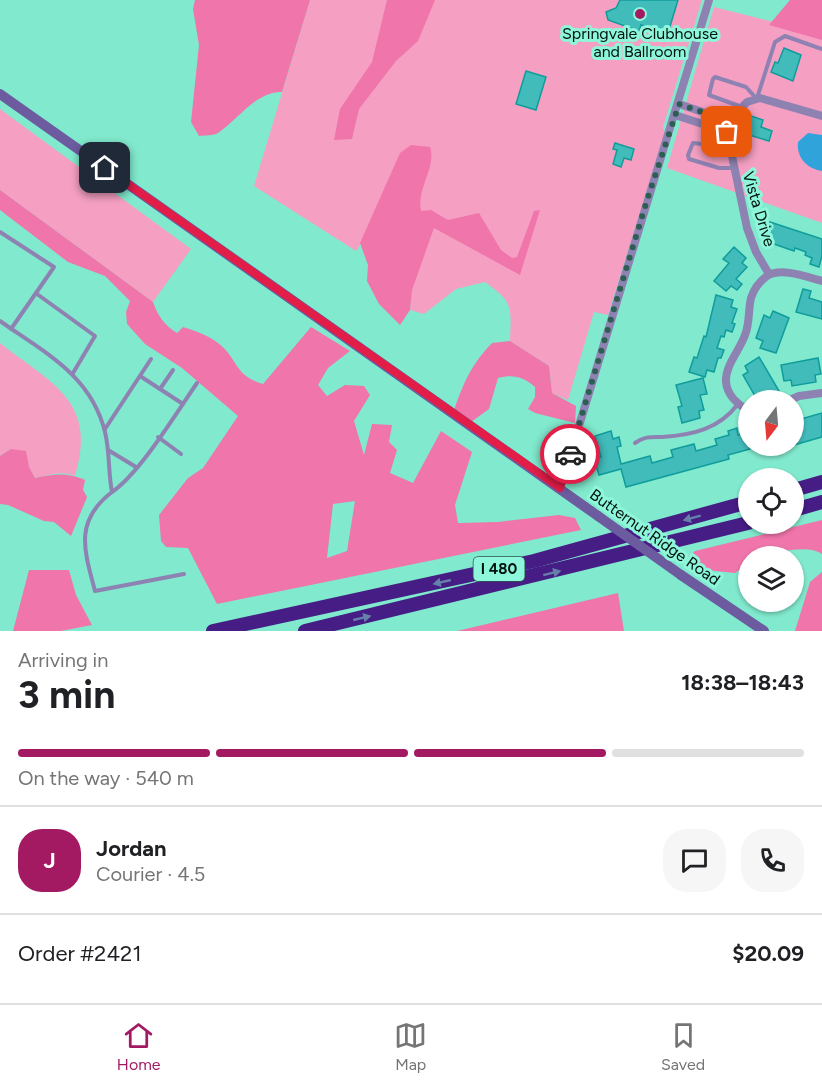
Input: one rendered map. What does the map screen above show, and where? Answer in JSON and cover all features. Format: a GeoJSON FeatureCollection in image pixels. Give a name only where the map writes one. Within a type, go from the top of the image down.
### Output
{"type":"FeatureCollection","features":[{"type":"Feature","properties":{"kind":"highway"},"geometry":{"type":"LineString","coordinates":[[804,487],[822,482]]}},
{"type":"Feature","properties":{"kind":"highway"},"geometry":{"type":"LineString","coordinates":[[804,507],[822,502]]}},
{"type":"Feature","properties":{"kind":"highway","name":"I 480"},"geometry":{"type":"LineString","coordinates":[[213,631],[534,561],[738,505]]}},
{"type":"Feature","properties":{"kind":"highway","name":"I 480"},"geometry":{"type":"LineString","coordinates":[[305,631],[738,525]]}},
{"type":"Feature","properties":{"kind":"street"},"geometry":{"type":"LineString","coordinates":[[560,488],[709,0]]}},
{"type":"Feature","properties":{"kind":"street","name":"Butternut Ridge Road"},"geometry":{"type":"LineString","coordinates":[[0,94],[762,630]]}},
{"type":"Feature","properties":{"kind":"street"},"geometry":{"type":"LineString","coordinates":[[675,115],[727,132],[729,121],[758,98],[822,116]]}},
{"type":"Feature","properties":{"kind":"street"},"geometry":{"type":"LineString","coordinates":[[679,104],[729,121]]}},
{"type":"Feature","properties":{"kind":"street"},"geometry":{"type":"LineString","coordinates":[[730,144],[742,130],[740,110]]}},
{"type":"Feature","properties":{"kind":"street","name":"Vista Drive"},"geometry":{"type":"LineString","coordinates":[[727,132],[732,168],[747,228],[756,252],[769,274]]}},
{"type":"Feature","properties":{"kind":"street"},"geometry":{"type":"LineString","coordinates":[[738,404],[730,394],[726,382],[730,364],[746,333],[751,299],[758,285],[769,274],[785,273],[822,281]]}},
{"type":"Feature","properties":{"kind":"street"},"geometry":{"type":"LineString","coordinates":[[804,395],[822,393]]}},
{"type":"Feature","properties":{"kind":"lane"},"geometry":{"type":"LineString","coordinates":[[740,110],[709,96],[715,77],[746,87],[758,98],[775,42],[779,38],[785,36],[822,49]]}},
{"type":"Feature","properties":{"kind":"lane"},"geometry":{"type":"LineString","coordinates":[[730,144],[693,143],[688,155],[689,159],[719,168],[732,168]]}},
{"type":"Feature","properties":{"kind":"lane"},"geometry":{"type":"LineString","coordinates":[[0,232],[54,267],[11,329]]}},
{"type":"Feature","properties":{"kind":"lane"},"geometry":{"type":"LineString","coordinates":[[37,294],[95,336],[73,373]]}},
{"type":"Feature","properties":{"kind":"lane"},"geometry":{"type":"LineString","coordinates":[[0,321],[73,373],[91,397],[105,430],[112,492]]}},
{"type":"Feature","properties":{"kind":"lane"},"geometry":{"type":"LineString","coordinates":[[105,430],[151,359]]}},
{"type":"Feature","properties":{"kind":"lane"},"geometry":{"type":"LineString","coordinates":[[160,389],[174,370]]}},
{"type":"Feature","properties":{"kind":"lane"},"geometry":{"type":"LineString","coordinates":[[140,376],[183,404]]}},
{"type":"Feature","properties":{"kind":"lane"},"geometry":{"type":"LineString","coordinates":[[183,574],[95,591],[88,565],[84,532],[86,523],[102,500],[121,486],[197,383]]}},
{"type":"Feature","properties":{"kind":"lane"},"geometry":{"type":"LineString","coordinates":[[635,443],[644,437],[664,436],[716,426],[728,418],[738,404]]}},
{"type":"Feature","properties":{"kind":"lane"},"geometry":{"type":"LineString","coordinates":[[158,438],[182,454]]}},
{"type":"Feature","properties":{"kind":"lane"},"geometry":{"type":"LineString","coordinates":[[107,450],[136,467]]}},
{"type":"Feature","properties":{"kind":"shaded area"},"geometry":{"type":"Polygon","coordinates":[[[195,0],[310,0],[282,92],[264,96],[256,101],[218,133],[199,136],[191,122],[199,45],[193,9],[195,0]]]}},
{"type":"Feature","properties":{"kind":"shaded area"},"geometry":{"type":"Polygon","coordinates":[[[310,0],[702,0],[663,127],[665,133],[608,315],[594,312],[568,400],[552,393],[549,366],[510,341],[509,306],[501,295],[485,282],[456,289],[424,314],[410,310],[412,290],[387,201],[356,251],[254,186],[310,0]]]}},
{"type":"Feature","properties":{"kind":"shaded area"},"geometry":{"type":"Polygon","coordinates":[[[387,0],[435,0],[418,41],[396,61],[359,109],[352,139],[334,140],[340,109],[372,62],[387,0]]]}},
{"type":"Feature","properties":{"kind":"shaded area"},"geometry":{"type":"Polygon","coordinates":[[[790,0],[822,0],[822,40],[769,25],[790,0]]]}},
{"type":"Feature","properties":{"kind":"shaded area"},"geometry":{"type":"Polygon","coordinates":[[[714,7],[822,34],[822,223],[667,168],[714,7]]]}},
{"type":"Feature","properties":{"kind":"shaded area"},"geometry":{"type":"Polygon","coordinates":[[[0,109],[191,249],[153,302],[0,190],[0,109]]]}},
{"type":"Feature","properties":{"kind":"shaded area"},"geometry":{"type":"Polygon","coordinates":[[[411,145],[430,147],[431,162],[421,195],[421,211],[431,210],[448,220],[479,213],[501,250],[512,258],[517,257],[534,211],[540,210],[520,275],[434,228],[412,290],[410,310],[400,325],[379,304],[367,281],[368,265],[360,243],[400,153],[411,145]]]}},
{"type":"Feature","properties":{"kind":"shaded area"},"geometry":{"type":"Polygon","coordinates":[[[0,190],[153,302],[168,327],[177,333],[183,327],[206,335],[225,349],[241,371],[253,380],[263,384],[311,327],[350,351],[328,368],[318,385],[327,396],[345,385],[364,386],[370,395],[354,421],[364,455],[372,424],[392,425],[389,442],[397,450],[390,473],[413,483],[441,431],[472,452],[455,505],[458,523],[498,522],[559,515],[575,518],[581,530],[217,604],[188,548],[166,547],[161,541],[159,515],[188,478],[203,468],[238,416],[182,368],[145,344],[127,324],[126,312],[130,301],[105,276],[68,262],[0,210],[0,190]],[[355,501],[333,504],[327,558],[347,551],[355,501]]]}},
{"type":"Feature","properties":{"kind":"shaded area"},"geometry":{"type":"Polygon","coordinates":[[[510,341],[549,366],[552,393],[576,406],[575,423],[535,413],[528,409],[535,397],[535,387],[513,376],[498,378],[489,409],[471,422],[454,410],[469,374],[485,351],[492,343],[510,341]]]}},
{"type":"Feature","properties":{"kind":"shaded area"},"geometry":{"type":"Polygon","coordinates":[[[0,343],[53,383],[66,397],[75,412],[80,429],[81,450],[75,476],[60,473],[35,478],[29,467],[11,449],[0,456],[0,343]]]}},
{"type":"Feature","properties":{"kind":"shaded area"},"geometry":{"type":"Polygon","coordinates":[[[11,449],[26,451],[29,467],[35,478],[60,475],[85,480],[83,490],[87,497],[71,536],[54,522],[44,521],[8,505],[0,504],[0,456],[11,449]]]}},
{"type":"Feature","properties":{"kind":"shaded area"},"geometry":{"type":"Polygon","coordinates":[[[822,520],[822,554],[804,549],[804,546],[738,546],[738,571],[735,573],[696,569],[688,558],[695,551],[765,534],[804,534],[804,524],[822,520]]]}},
{"type":"Feature","properties":{"kind":"shaded area"},"geometry":{"type":"Polygon","coordinates":[[[29,570],[69,570],[76,595],[92,625],[61,631],[13,631],[29,570]]]}},
{"type":"Feature","properties":{"kind":"shaded area"},"geometry":{"type":"Polygon","coordinates":[[[822,572],[822,631],[795,631],[801,612],[804,612],[804,602],[810,582],[822,572]]]}},
{"type":"Feature","properties":{"kind":"shaded area"},"geometry":{"type":"Polygon","coordinates":[[[618,593],[624,631],[457,631],[618,593]]]}},
{"type":"Feature","properties":{"kind":"water"},"geometry":{"type":"Polygon","coordinates":[[[808,133],[822,135],[822,171],[807,165],[799,153],[798,142],[808,133]]]}},
{"type":"Feature","properties":{"kind":"building","name":"Springvale Clubhouse and Ballroom"},"geometry":{"type":"Polygon","coordinates":[[[620,0],[678,0],[668,33],[641,25],[639,31],[608,20],[606,12],[616,8],[620,0]]]}},
{"type":"Feature","properties":{"kind":"building"},"geometry":{"type":"Polygon","coordinates":[[[784,48],[801,55],[793,81],[771,72],[775,62],[778,63],[784,48]]]}},
{"type":"Feature","properties":{"kind":"building"},"geometry":{"type":"Polygon","coordinates":[[[526,71],[546,77],[536,110],[516,104],[526,71]]]}},
{"type":"Feature","properties":{"kind":"building"},"geometry":{"type":"Polygon","coordinates":[[[751,116],[763,120],[761,127],[772,131],[769,141],[746,134],[751,116]]]}},
{"type":"Feature","properties":{"kind":"building"},"geometry":{"type":"Polygon","coordinates":[[[615,143],[634,149],[631,160],[624,158],[621,167],[613,164],[617,150],[613,149],[615,143]]]}},
{"type":"Feature","properties":{"kind":"building"},"geometry":{"type":"Polygon","coordinates":[[[770,222],[822,239],[822,256],[819,267],[810,264],[812,258],[805,255],[806,252],[795,248],[794,251],[771,243],[772,240],[765,238],[770,222]]]}},
{"type":"Feature","properties":{"kind":"building"},"geometry":{"type":"Polygon","coordinates":[[[734,247],[746,258],[742,263],[747,267],[736,279],[742,284],[737,290],[731,286],[726,291],[714,281],[729,263],[723,259],[734,247]]]}},
{"type":"Feature","properties":{"kind":"building"},"geometry":{"type":"Polygon","coordinates":[[[803,289],[811,291],[809,298],[822,302],[822,319],[796,312],[803,289]]]}},
{"type":"Feature","properties":{"kind":"building"},"geometry":{"type":"Polygon","coordinates":[[[716,295],[733,300],[731,307],[737,309],[732,323],[735,324],[732,332],[726,330],[724,337],[721,336],[717,348],[724,350],[721,358],[718,358],[714,372],[707,370],[705,377],[689,372],[694,357],[697,358],[704,336],[706,337],[716,295]]]}},
{"type":"Feature","properties":{"kind":"building"},"geometry":{"type":"Polygon","coordinates":[[[773,311],[789,318],[776,353],[760,348],[763,341],[756,338],[764,315],[770,318],[773,311]]]}},
{"type":"Feature","properties":{"kind":"building"},"geometry":{"type":"Polygon","coordinates":[[[759,357],[778,390],[752,390],[743,375],[748,372],[745,366],[759,357]]]}},
{"type":"Feature","properties":{"kind":"building"},"geometry":{"type":"Polygon","coordinates":[[[818,358],[821,374],[815,375],[816,382],[792,386],[791,380],[784,381],[781,365],[818,358]]]}},
{"type":"Feature","properties":{"kind":"building"},"geometry":{"type":"Polygon","coordinates":[[[703,378],[707,394],[700,395],[704,410],[699,411],[700,418],[682,423],[678,407],[682,406],[676,385],[703,378]]]}},
{"type":"Feature","properties":{"kind":"building"},"geometry":{"type":"Polygon","coordinates":[[[822,413],[822,437],[804,442],[804,418],[822,413]]]}},
{"type":"Feature","properties":{"kind":"building"},"geometry":{"type":"Polygon","coordinates":[[[737,428],[738,435],[738,452],[728,455],[729,459],[626,487],[621,469],[599,475],[594,459],[601,457],[595,436],[611,431],[613,439],[619,437],[621,446],[617,447],[621,464],[650,456],[652,463],[673,457],[671,450],[694,444],[696,451],[717,445],[715,439],[729,435],[728,431],[737,428]]]}},
{"type":"Feature","properties":{"kind":"way so far"},"geometry":{"type":"LineString","coordinates":[[570,454],[648,197],[679,104],[729,121],[727,132]]}},
{"type":"Feature","properties":{"kind":"place","name":"Springvale Clubhouse and Ballroom"},"geometry":{"type":"Point","coordinates":[640,14]}},
{"type":"Feature","properties":{"kind":"route"},"geometry":{"type":"LineString","coordinates":[[105,168],[560,488],[570,454]]}}]}
